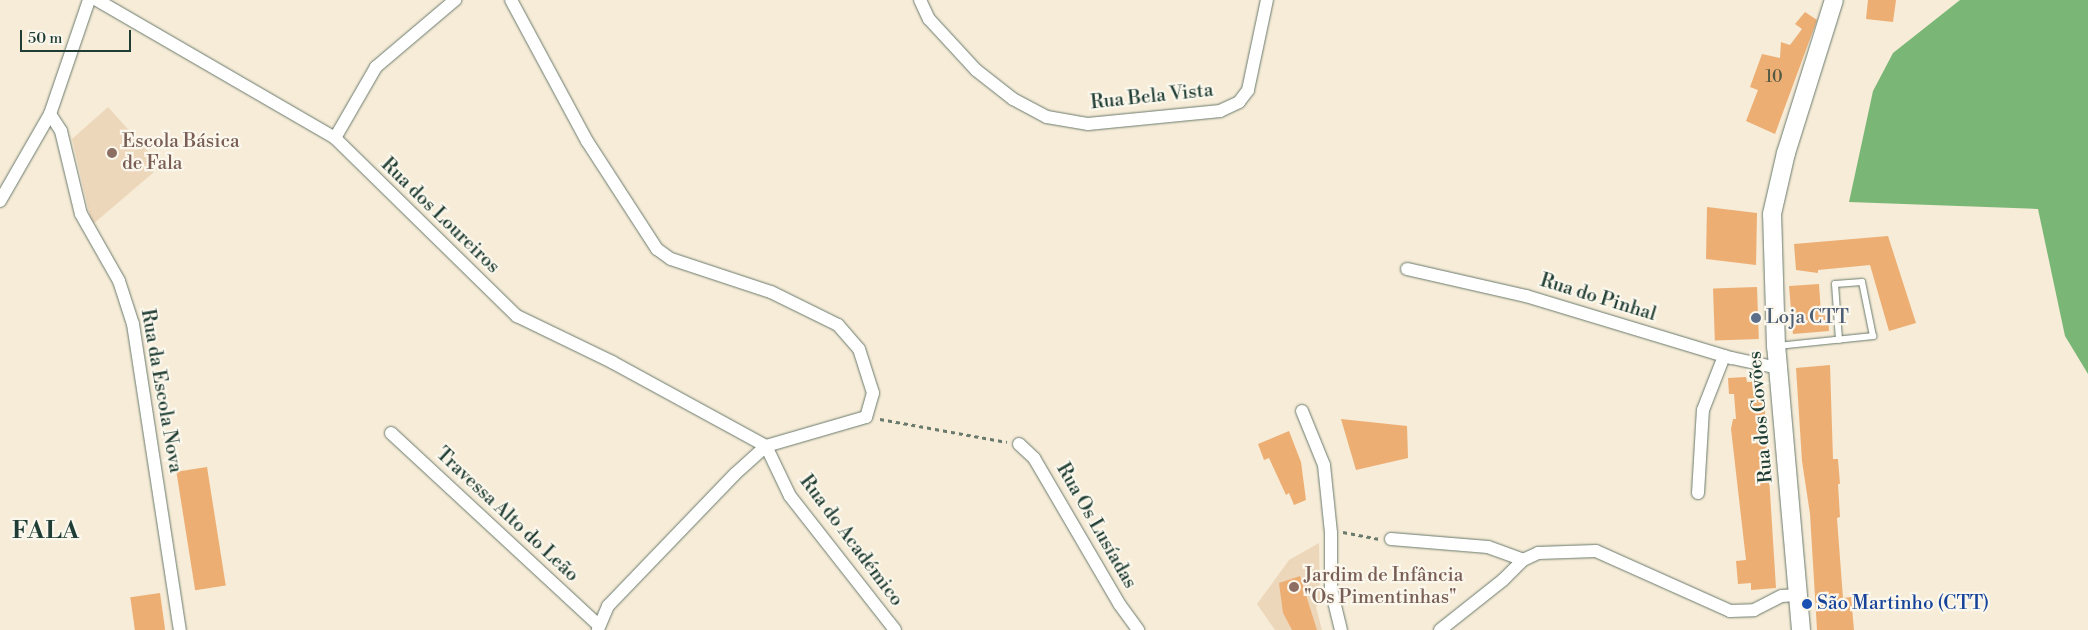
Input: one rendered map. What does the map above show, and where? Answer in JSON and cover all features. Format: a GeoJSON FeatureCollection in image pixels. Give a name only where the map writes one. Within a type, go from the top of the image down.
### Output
{"type":"FeatureCollection","features":[{"type":"Feature","properties":{"kind":"street"},"geometry":{"type":"LineString","coordinates":[[0,201],[50,114],[89,0]]}},
{"type":"Feature","properties":{"kind":"street","name":"Rua dos Loureiros"},"geometry":{"type":"LineString","coordinates":[[97,0],[334,138],[517,316],[620,366],[766,446]]}},
{"type":"Feature","properties":{"kind":"street"},"geometry":{"type":"LineString","coordinates":[[334,138],[376,67],[455,0]]}},
{"type":"Feature","properties":{"kind":"street"},"geometry":{"type":"LineString","coordinates":[[511,0],[586,141],[657,249],[671,259],[771,292],[838,325],[859,349],[873,392],[866,417],[766,446],[735,474],[608,606],[598,628]]}},
{"type":"Feature","properties":{"kind":"street","name":"Rua Bela Vista"},"geometry":{"type":"LineString","coordinates":[[920,0],[929,19],[970,62],[1013,99],[1047,117],[1088,124],[1220,110],[1240,102],[1248,90],[1267,0]]}},
{"type":"Feature","properties":{"kind":"street","name":"Rua dos Covões"},"geometry":{"type":"LineString","coordinates":[[1801,630],[1776,346],[1772,214],[1786,153],[1834,0]]}},
{"type":"Feature","properties":{"kind":"street","name":"Rua da Escola Nova"},"geometry":{"type":"LineString","coordinates":[[50,114],[60,131],[81,214],[119,281],[133,324],[180,630]]}},
{"type":"Feature","properties":{"kind":"street","name":"Rua do Pinhal"},"geometry":{"type":"LineString","coordinates":[[1407,269],[1526,296],[1724,356],[1778,368]]}},
{"type":"Feature","properties":{"kind":"street"},"geometry":{"type":"LineString","coordinates":[[1698,493],[1703,410],[1724,356]]}},
{"type":"Feature","properties":{"kind":"street"},"geometry":{"type":"LineString","coordinates":[[1302,411],[1324,465],[1331,533],[1331,590],[1340,630]]}},
{"type":"Feature","properties":{"kind":"street","name":"Travessa Alto do Leão"},"geometry":{"type":"LineString","coordinates":[[391,432],[598,628]]}},
{"type":"Feature","properties":{"kind":"street","name":"Rua Os Lusíadas"},"geometry":{"type":"LineString","coordinates":[[1018,444],[1034,458],[1120,604],[1138,630]]}},
{"type":"Feature","properties":{"kind":"street","name":"Rua do Académico"},"geometry":{"type":"LineString","coordinates":[[766,446],[790,496],[895,630]]}},
{"type":"Feature","properties":{"kind":"street"},"geometry":{"type":"LineString","coordinates":[[1391,539],[1488,547],[1523,560]]}},
{"type":"Feature","properties":{"kind":"street"},"geometry":{"type":"LineString","coordinates":[[1440,630],[1503,580],[1523,560],[1538,553],[1596,551],[1730,611],[1754,610],[1782,596],[1798,595]]}},
{"type":"Feature","properties":{"kind":"lane"},"geometry":{"type":"LineString","coordinates":[[1776,346],[1839,340],[1874,335],[1862,282],[1835,284],[1839,340]]}},
{"type":"Feature","properties":{"kind":"path"},"geometry":{"type":"LineString","coordinates":[[866,417],[1018,444]]}},
{"type":"Feature","properties":{"kind":"path"},"geometry":{"type":"LineString","coordinates":[[1331,533],[1391,539]]}},
{"type":"Feature","properties":{"kind":"shaded area","name":"Escola Básica de Fala"},"geometry":{"type":"Polygon","coordinates":[[[108,107],[161,166],[92,225],[72,139],[108,107]]]}},
{"type":"Feature","properties":{"kind":"shaded area","name":"Jardim de Infância \"Os Pimentinhas\""},"geometry":{"type":"Polygon","coordinates":[[[1319,543],[1320,601],[1316,607],[1322,630],[1275,630],[1257,604],[1289,560],[1319,543]]]}},
{"type":"Feature","properties":{"kind":"green space"},"geometry":{"type":"Polygon","coordinates":[[[1960,0],[2088,0],[2088,374],[2065,336],[2038,209],[1849,202],[1873,91],[1893,53],[1960,0]]]}},
{"type":"Feature","properties":{"kind":"building"},"geometry":{"type":"Polygon","coordinates":[[[1868,0],[1896,0],[1893,22],[1866,19],[1868,0]]]}},
{"type":"Feature","properties":{"kind":"building"},"geometry":{"type":"Polygon","coordinates":[[[1805,12],[1817,20],[1775,134],[1746,121],[1758,90],[1750,87],[1762,54],[1780,58],[1781,42],[1790,45],[1802,29],[1795,24],[1805,12]]]}},
{"type":"Feature","properties":{"kind":"building"},"geometry":{"type":"Polygon","coordinates":[[[1707,207],[1757,213],[1756,265],[1706,259],[1707,207]]]}},
{"type":"Feature","properties":{"kind":"building"},"geometry":{"type":"Polygon","coordinates":[[[1888,236],[1916,323],[1889,331],[1870,265],[1818,270],[1818,273],[1796,270],[1794,244],[1888,236]]]}},
{"type":"Feature","properties":{"kind":"building"},"geometry":{"type":"Polygon","coordinates":[[[1819,284],[1821,313],[1828,313],[1829,331],[1793,334],[1789,286],[1819,284]]]}},
{"type":"Feature","properties":{"kind":"building"},"geometry":{"type":"Polygon","coordinates":[[[1757,287],[1759,339],[1715,341],[1713,289],[1757,287]]]}},
{"type":"Feature","properties":{"kind":"building"},"geometry":{"type":"Polygon","coordinates":[[[1830,365],[1833,459],[1838,459],[1840,484],[1838,484],[1840,517],[1837,518],[1843,598],[1851,597],[1854,630],[1817,630],[1810,514],[1802,461],[1796,368],[1830,365]]]}},
{"type":"Feature","properties":{"kind":"building"},"geometry":{"type":"Polygon","coordinates":[[[1746,377],[1747,382],[1763,381],[1776,588],[1751,590],[1751,583],[1738,584],[1736,561],[1746,560],[1731,429],[1733,419],[1736,419],[1734,394],[1729,394],[1728,378],[1746,377]]]}},
{"type":"Feature","properties":{"kind":"building"},"geometry":{"type":"Polygon","coordinates":[[[1341,419],[1407,426],[1408,458],[1356,470],[1341,419]]]}},
{"type":"Feature","properties":{"kind":"building"},"geometry":{"type":"Polygon","coordinates":[[[1289,431],[1301,462],[1306,500],[1294,505],[1289,493],[1286,495],[1269,458],[1264,460],[1258,444],[1289,431]]]}},
{"type":"Feature","properties":{"kind":"building"},"geometry":{"type":"Polygon","coordinates":[[[207,467],[226,586],[195,590],[176,472],[207,467]]]}},
{"type":"Feature","properties":{"kind":"building"},"geometry":{"type":"Polygon","coordinates":[[[1300,576],[1317,630],[1292,630],[1283,613],[1279,583],[1300,576]]]}},
{"type":"Feature","properties":{"kind":"building"},"geometry":{"type":"Polygon","coordinates":[[[160,593],[165,630],[135,630],[130,597],[160,593]]]}},
{"type":"Feature","properties":{"kind":"place","name":"Escola Básica de Fala"},"geometry":{"type":"Point","coordinates":[112,153]}},
{"type":"Feature","properties":{"kind":"place","name":"Loja CTT"},"geometry":{"type":"Point","coordinates":[1756,318]}},
{"type":"Feature","properties":{"kind":"place","name":"Jardim de Infância \"Os Pimentinhas\""},"geometry":{"type":"Point","coordinates":[1294,587]}},
{"type":"Feature","properties":{"kind":"place","name":"São Martinho (CTT)"},"geometry":{"type":"Point","coordinates":[1807,604]}},
{"type":"Feature","properties":{"kind":"district","name":"FALA"},"geometry":{"type":"Point","coordinates":[46,532]}}]}
